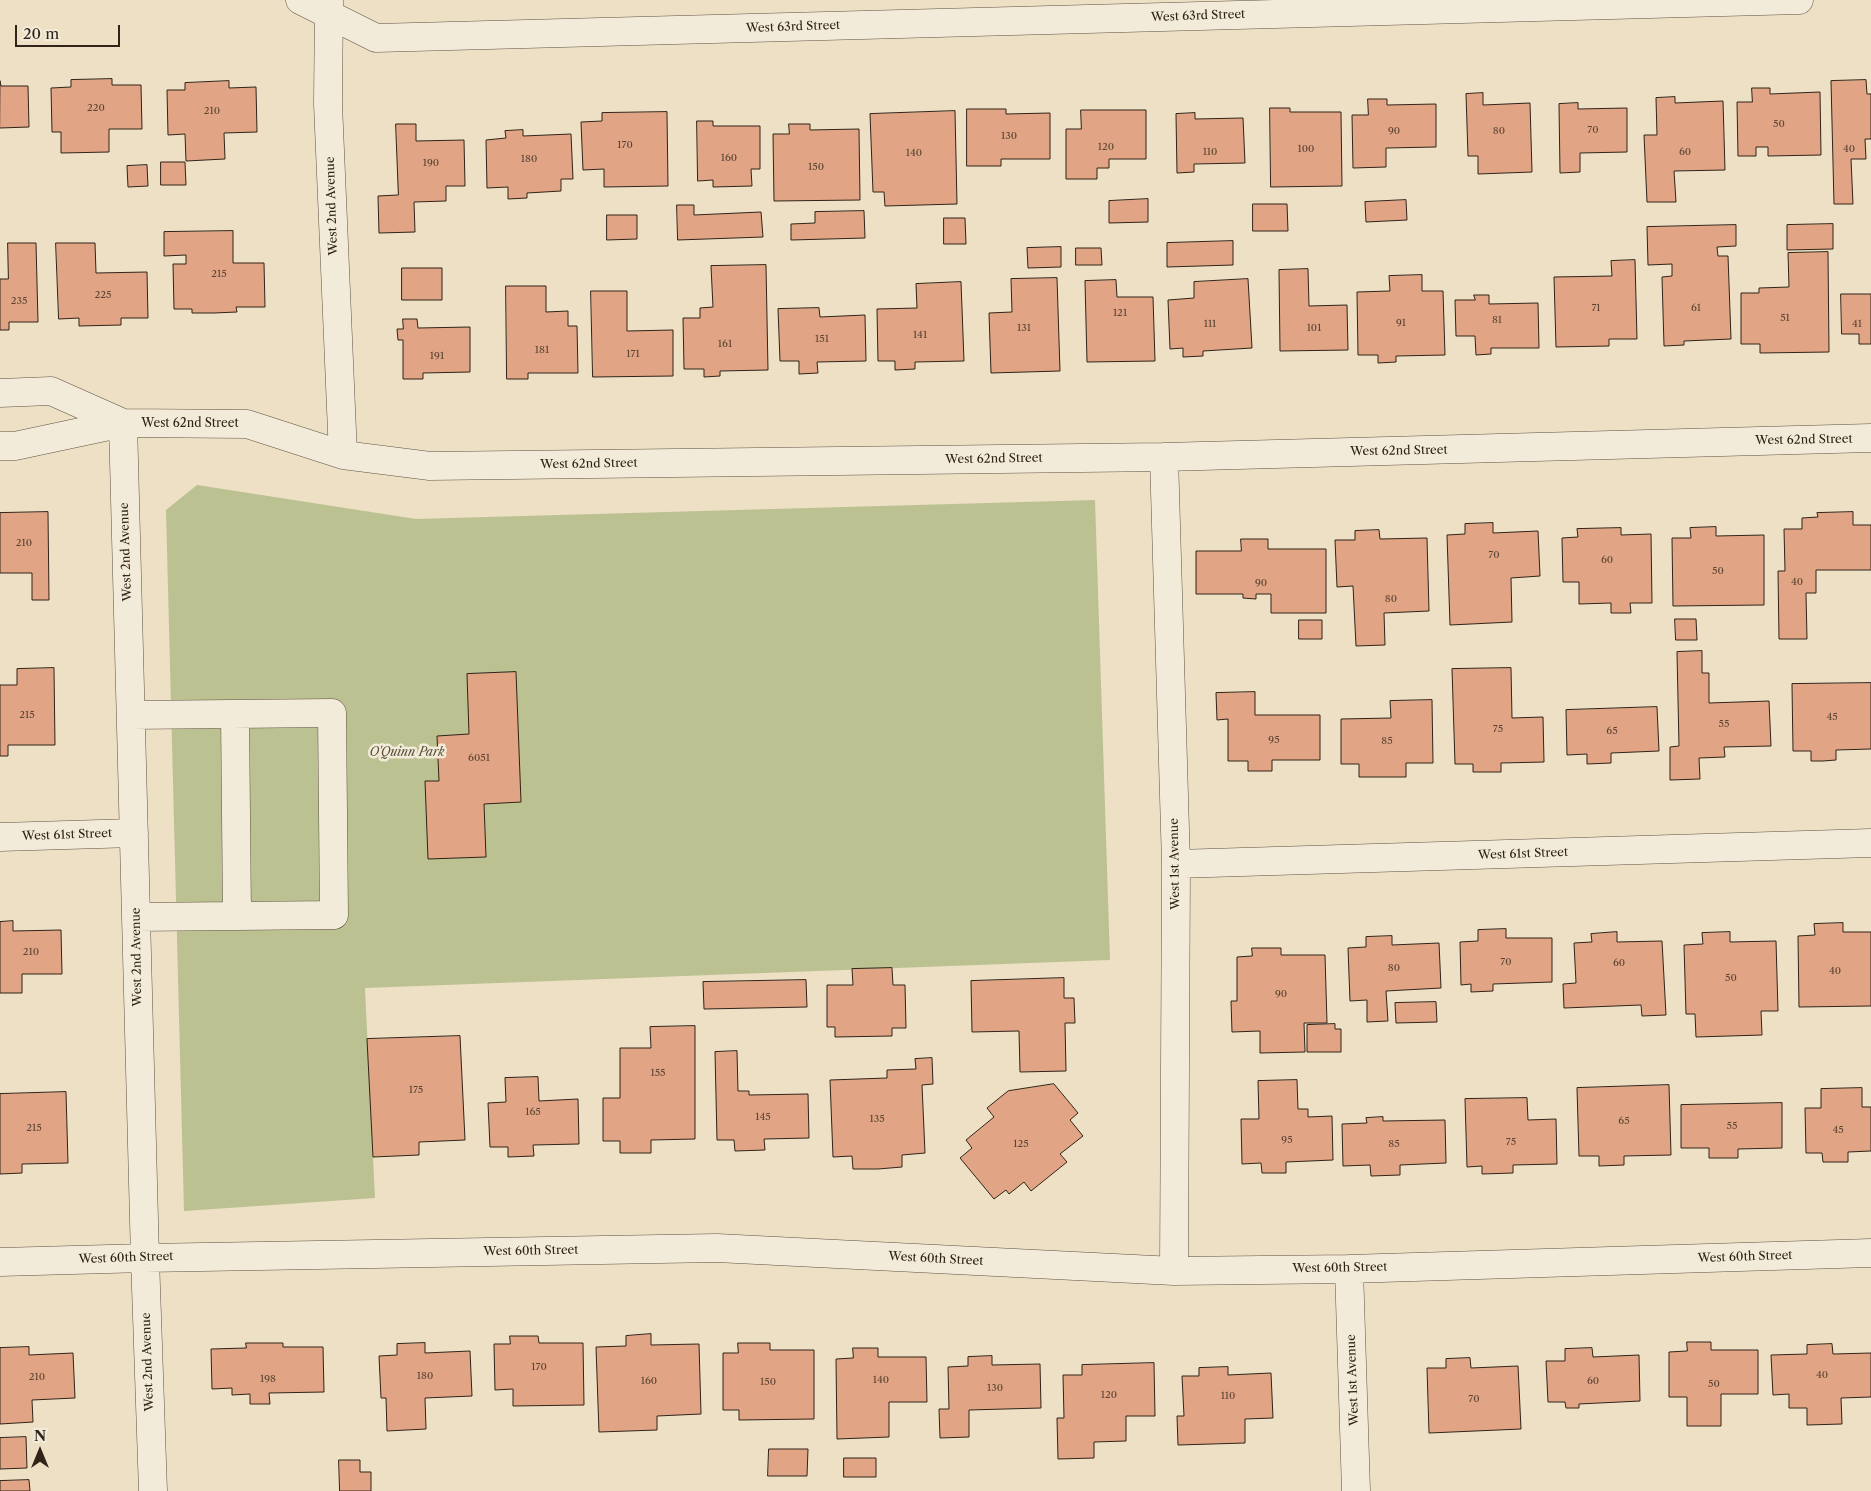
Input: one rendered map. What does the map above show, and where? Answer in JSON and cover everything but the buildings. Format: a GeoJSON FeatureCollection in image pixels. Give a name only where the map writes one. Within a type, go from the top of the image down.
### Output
{"type":"FeatureCollection","features":[{"type":"Feature","properties":{"kind":"street"},"geometry":{"type":"LineString","coordinates":[[300,0],[330,8]]}},
{"type":"Feature","properties":{"kind":"street","name":"West 63rd Street"},"geometry":{"type":"LineString","coordinates":[[330,8],[376,38],[1799,0]]}},
{"type":"Feature","properties":{"kind":"street","name":"West 2nd Avenue"},"geometry":{"type":"LineString","coordinates":[[330,8],[328,104],[343,456]]}},
{"type":"Feature","properties":{"kind":"street","name":"West 62nd Street"},"geometry":{"type":"LineString","coordinates":[[0,392],[50,392],[123,424]]}},
{"type":"Feature","properties":{"kind":"street","name":"West 2nd Avenue"},"geometry":{"type":"LineString","coordinates":[[123,424],[153,1491]]}},
{"type":"Feature","properties":{"kind":"street","name":"West 62nd Street"},"geometry":{"type":"LineString","coordinates":[[0,446],[15,446],[123,424],[247,424],[343,456],[430,466],[1164,457],[1871,438]]}},
{"type":"Feature","properties":{"kind":"street","name":"West 1st Avenue"},"geometry":{"type":"LineString","coordinates":[[1164,457],[1176,864],[1174,1271]]}},
{"type":"Feature","properties":{"kind":"street"},"geometry":{"type":"LineString","coordinates":[[131,716],[332,713],[334,915],[136,917]]}},
{"type":"Feature","properties":{"kind":"street"},"geometry":{"type":"LineString","coordinates":[[235,714],[237,916]]}},
{"type":"Feature","properties":{"kind":"street","name":"West 61st Street"},"geometry":{"type":"LineString","coordinates":[[0,837],[134,833]]}},
{"type":"Feature","properties":{"kind":"street","name":"West 61st Street"},"geometry":{"type":"LineString","coordinates":[[1176,864],[1871,843]]}},
{"type":"Feature","properties":{"kind":"street","name":"West 60th Street"},"geometry":{"type":"LineString","coordinates":[[0,1262],[717,1248],[1174,1271],[1349,1269],[1871,1253]]}},
{"type":"Feature","properties":{"kind":"street","name":"West 1st Avenue"},"geometry":{"type":"LineString","coordinates":[[1349,1269],[1356,1491]]}},
{"type":"Feature","properties":{"kind":"green space","name":"O'Quinn Park"},"geometry":{"type":"Polygon","coordinates":[[[197,485],[416,519],[1095,500],[1110,960],[365,988],[375,1198],[184,1211],[166,510],[197,485]]]}}]}
